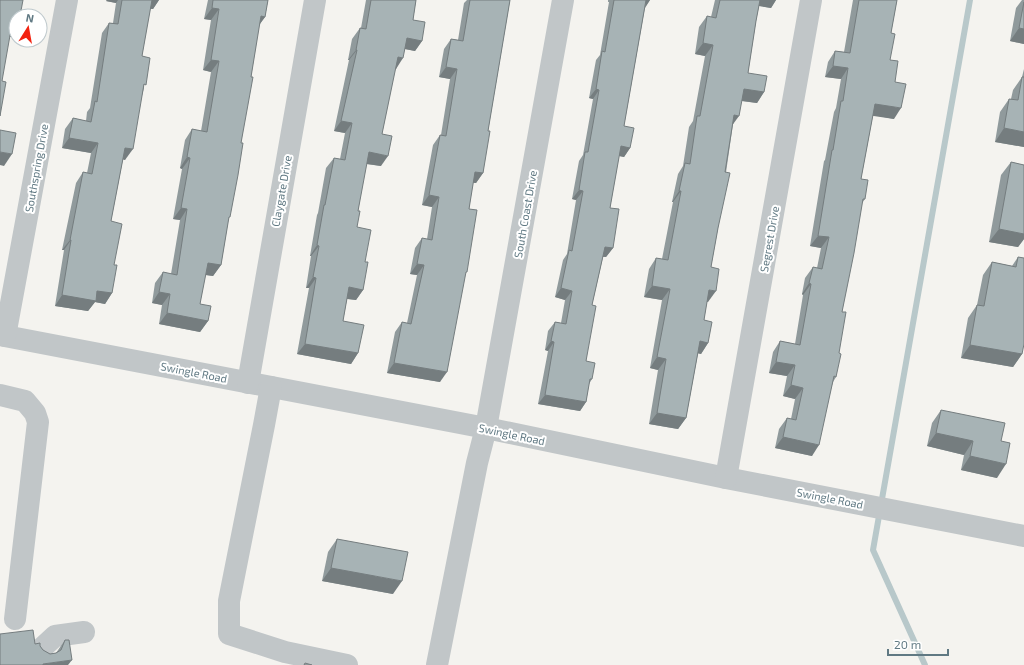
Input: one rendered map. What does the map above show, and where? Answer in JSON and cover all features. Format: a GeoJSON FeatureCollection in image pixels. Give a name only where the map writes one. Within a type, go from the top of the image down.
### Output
{"type":"FeatureCollection","features":[{"type":"Feature","properties":{"kind":"street","name":"Southspring Drive"},"geometry":{"type":"LineString","coordinates":[[2,335],[67,0]]}},
{"type":"Feature","properties":{"kind":"street","name":"Claygate Drive"},"geometry":{"type":"LineString","coordinates":[[248,382],[315,0]]}},
{"type":"Feature","properties":{"kind":"street","name":"South Coast Drive"},"geometry":{"type":"LineString","coordinates":[[437,665],[477,463],[486,428],[562,0]]}},
{"type":"Feature","properties":{"kind":"street","name":"Segrest Drive"},"geometry":{"type":"LineString","coordinates":[[726,478],[811,0]]}},
{"type":"Feature","properties":{"kind":"street","name":"Swingle Road"},"geometry":{"type":"LineString","coordinates":[[2,335],[486,428],[726,478],[1024,536]]}},
{"type":"Feature","properties":{"kind":"street"},"geometry":{"type":"LineString","coordinates":[[271,387],[263,433],[228,601],[229,634],[285,652],[347,665]]}},
{"type":"Feature","properties":{"kind":"street"},"geometry":{"type":"LineString","coordinates":[[0,395],[25,401],[36,413],[38,422],[15,619]]}},
{"type":"Feature","properties":{"kind":"street"},"geometry":{"type":"LineString","coordinates":[[40,658],[42,648],[55,636],[84,632]]}},
{"type":"Feature","properties":{"kind":"building"},"geometry":{"type":"Polygon","coordinates":[[[0,0],[23,0],[22,8],[8,8],[8,47],[2,81],[6,82],[0,116],[0,0]]]}},
{"type":"Feature","properties":{"kind":"building"},"geometry":{"type":"Polygon","coordinates":[[[122,0],[152,0],[142,56],[150,58],[133,149],[125,148],[111,221],[122,224],[114,265],[117,265],[112,293],[97,291],[96,301],[62,295],[70,240],[83,172],[92,174],[98,143],[69,138],[73,118],[91,122],[95,101],[97,102],[109,23],[118,24],[122,0]]]}},
{"type":"Feature","properties":{"kind":"building"},"geometry":{"type":"Polygon","coordinates":[[[213,0],[268,0],[265,17],[261,16],[251,77],[253,77],[241,143],[243,143],[238,175],[221,265],[208,263],[200,304],[211,306],[208,321],[167,313],[170,294],[159,292],[163,272],[177,275],[187,209],[181,208],[190,158],[187,157],[192,129],[207,132],[219,61],[211,60],[219,9],[212,8],[213,0]]]}},
{"type":"Feature","properties":{"kind":"building"},"geometry":{"type":"Polygon","coordinates":[[[371,0],[416,0],[413,20],[425,22],[422,41],[407,38],[403,58],[398,57],[382,134],[392,136],[388,156],[369,152],[358,211],[360,211],[357,227],[371,230],[365,262],[368,262],[363,290],[349,287],[343,321],[364,325],[358,353],[305,344],[316,278],[313,277],[319,246],[317,245],[324,205],[334,158],[345,160],[352,123],[341,121],[357,50],[360,28],[366,29],[371,0]]]}},
{"type":"Feature","properties":{"kind":"building"},"geometry":{"type":"Polygon","coordinates":[[[470,0],[510,0],[488,131],[490,131],[483,173],[475,172],[469,209],[477,210],[467,272],[447,372],[394,363],[402,322],[411,324],[424,265],[417,264],[422,238],[432,240],[439,197],[429,195],[440,135],[446,136],[457,69],[446,67],[451,39],[463,41],[470,0]]]}},
{"type":"Feature","properties":{"kind":"building"},"geometry":{"type":"Polygon","coordinates":[[[614,0],[646,0],[624,126],[634,128],[630,148],[621,146],[610,208],[619,209],[613,248],[605,247],[592,305],[596,306],[586,361],[595,363],[592,379],[590,379],[586,402],[545,395],[554,342],[551,341],[555,322],[566,324],[572,291],[561,288],[569,250],[572,251],[583,191],[579,190],[585,152],[588,152],[599,90],[596,89],[602,51],[605,52],[614,0]]]}},
{"type":"Feature","properties":{"kind":"building"},"geometry":{"type":"Polygon","coordinates":[[[720,0],[760,0],[748,73],[767,76],[764,92],[744,89],[739,116],[734,115],[725,172],[730,173],[711,267],[719,269],[716,291],[709,290],[704,320],[712,322],[708,343],[700,341],[686,418],[657,413],[666,359],[657,357],[670,289],[652,286],[656,258],[668,260],[681,191],[679,191],[685,163],[690,164],[697,116],[700,116],[713,45],[703,43],[707,16],[716,18],[720,0]]]}},
{"type":"Feature","properties":{"kind":"building"},"geometry":{"type":"Polygon","coordinates":[[[859,0],[897,0],[891,33],[895,34],[890,60],[898,61],[895,82],[906,84],[901,108],[875,104],[861,179],[868,180],[865,199],[863,199],[842,312],[846,312],[839,353],[841,354],[836,377],[834,376],[819,445],[783,437],[787,418],[796,420],[803,388],[791,385],[795,365],[776,362],[780,341],[800,345],[811,284],[809,283],[813,267],[822,269],[829,237],[818,236],[832,150],[841,101],[843,101],[848,68],[833,66],[835,51],[850,53],[859,0]]]}},
{"type":"Feature","properties":{"kind":"building"},"geometry":{"type":"Polygon","coordinates":[[[1024,2],[1024,29],[1019,28],[1024,2]]]}},
{"type":"Feature","properties":{"kind":"building"},"geometry":{"type":"Polygon","coordinates":[[[1022,77],[1024,77],[1024,132],[1004,128],[1009,99],[1018,100],[1022,77]]]}},
{"type":"Feature","properties":{"kind":"building"},"geometry":{"type":"Polygon","coordinates":[[[0,130],[16,133],[12,154],[0,152],[0,130]]]}},
{"type":"Feature","properties":{"kind":"building"},"geometry":{"type":"Polygon","coordinates":[[[1011,162],[1024,165],[1024,234],[999,229],[1011,162]]]}},
{"type":"Feature","properties":{"kind":"building"},"geometry":{"type":"Polygon","coordinates":[[[1018,257],[1024,258],[1024,344],[1022,354],[970,345],[977,305],[984,306],[992,262],[1016,267],[1018,257]]]}},
{"type":"Feature","properties":{"kind":"building"},"geometry":{"type":"Polygon","coordinates":[[[941,410],[1005,423],[1001,441],[1010,443],[1006,464],[970,456],[973,441],[936,433],[941,410]]]}},
{"type":"Feature","properties":{"kind":"building"},"geometry":{"type":"Polygon","coordinates":[[[337,539],[408,552],[402,581],[331,568],[337,539]]]}},
{"type":"Feature","properties":{"kind":"building"},"geometry":{"type":"Polygon","coordinates":[[[33,630],[35,644],[40,643],[43,650],[50,654],[61,650],[65,640],[69,640],[72,660],[43,665],[0,665],[0,634],[33,630]]]}},
{"type":"Feature","properties":{"kind":"waterway"},"geometry":{"type":"LineString","coordinates":[[925,665],[873,550],[970,0]]}}]}
